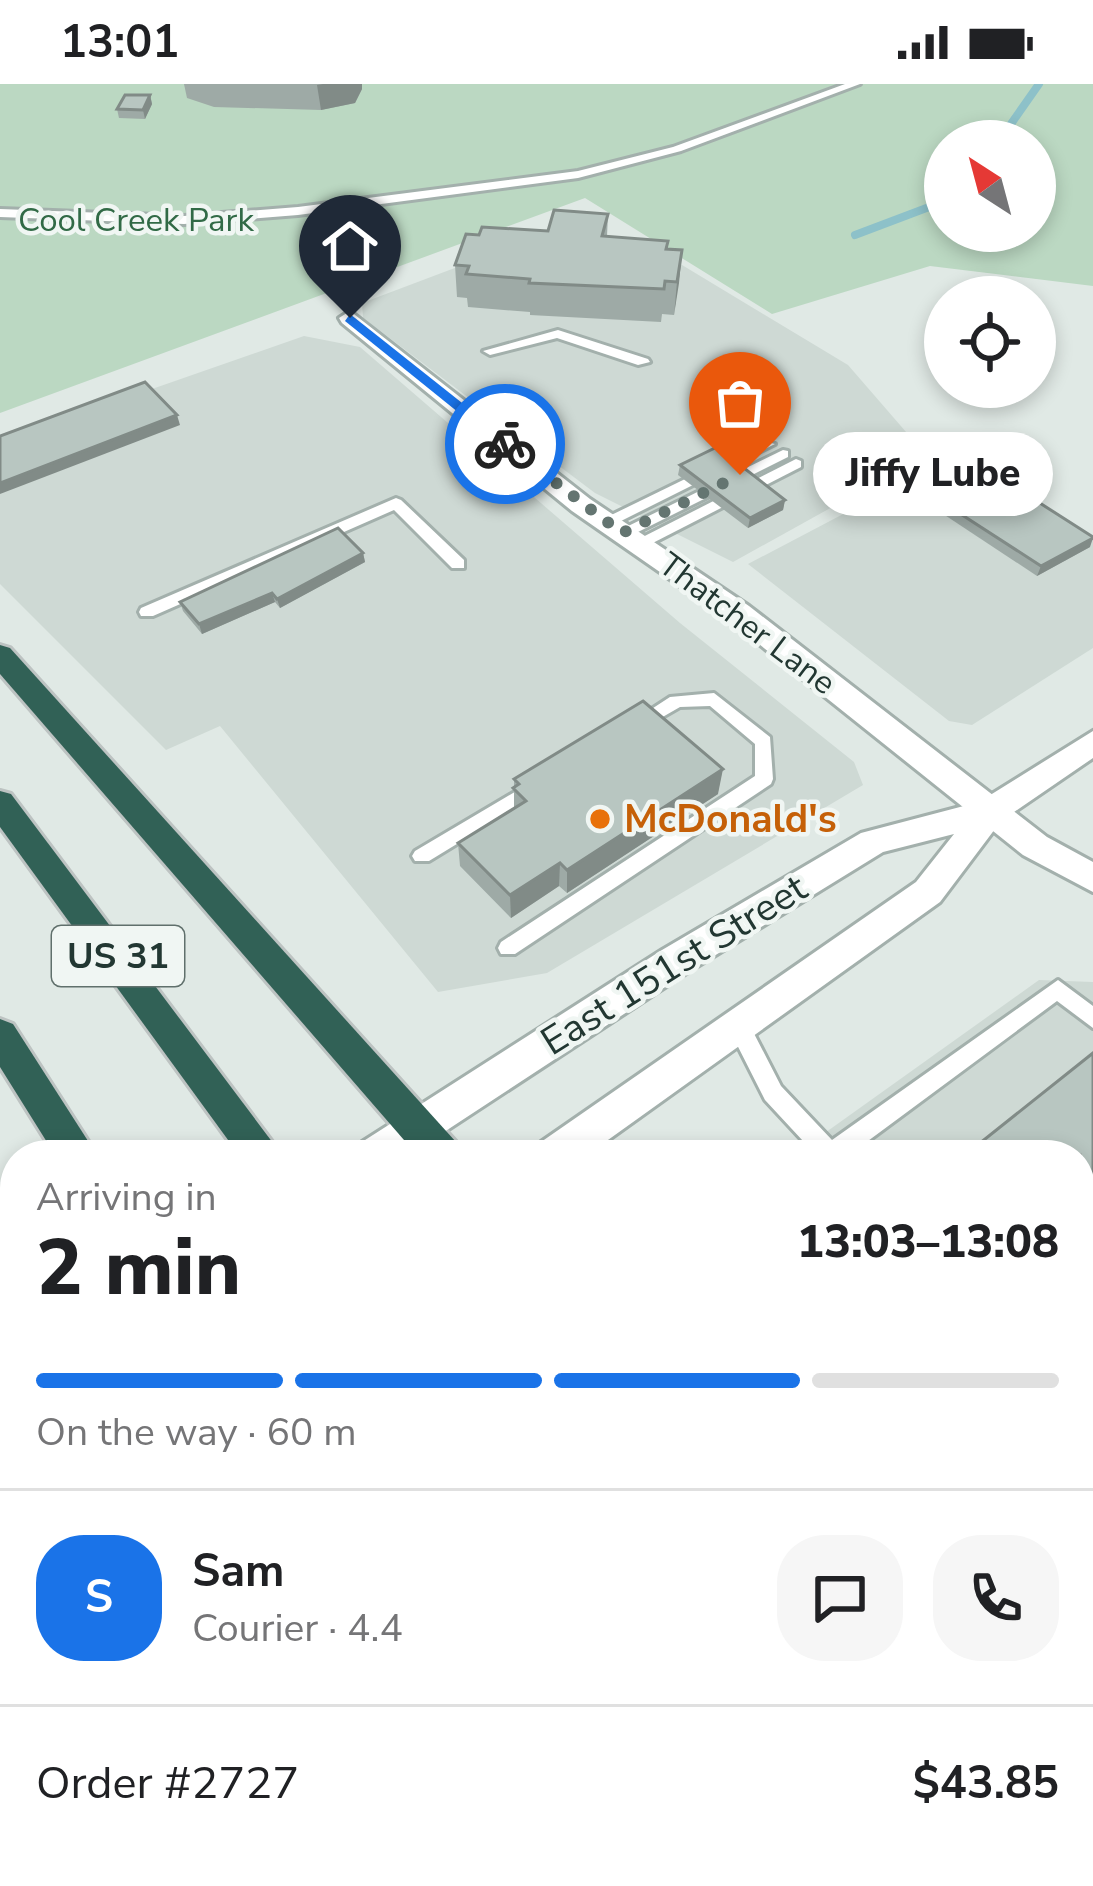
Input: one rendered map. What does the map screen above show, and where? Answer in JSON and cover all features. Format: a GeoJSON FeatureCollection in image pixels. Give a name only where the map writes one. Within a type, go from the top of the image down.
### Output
{"type":"FeatureCollection","features":[{"type":"Feature","properties":{"kind":"highway"},"geometry":{"type":"LineString","coordinates":[[0,655],[430,1140]]}},
{"type":"Feature","properties":{"kind":"highway","name":"US 31"},"geometry":{"type":"LineString","coordinates":[[0,803],[252,1140]]}},
{"type":"Feature","properties":{"kind":"highway"},"geometry":{"type":"LineString","coordinates":[[0,1035],[67,1140]]}},
{"type":"Feature","properties":{"kind":"street","name":"Thatcher Lane"},"geometry":{"type":"LineString","coordinates":[[350,318],[621,533],[739,613],[989,812],[1035,846],[1093,878]]}},
{"type":"Feature","properties":{"kind":"street","name":"East 151st Street"},"geometry":{"type":"LineString","coordinates":[[577,1140],[928,892],[989,812],[1093,742]]}},
{"type":"Feature","properties":{"kind":"street","name":"East 151st Street"},"geometry":{"type":"LineString","coordinates":[[432,1140],[675,961],[873,842],[989,812]]}},
{"type":"Feature","properties":{"kind":"lane"},"geometry":{"type":"LineString","coordinates":[[0,212],[184,220],[322,208],[578,175],[677,148],[855,84]]}},
{"type":"Feature","properties":{"kind":"lane"},"geometry":{"type":"LineString","coordinates":[[490,351],[558,334],[643,362]]}},
{"type":"Feature","properties":{"kind":"lane"},"geometry":{"type":"LineString","coordinates":[[621,533],[782,454],[621,533]]}},
{"type":"Feature","properties":{"kind":"lane"},"geometry":{"type":"LineString","coordinates":[[147,612],[396,503],[458,564]]}},
{"type":"Feature","properties":{"kind":"lane"},"geometry":{"type":"LineString","coordinates":[[508,948],[764,778],[764,742],[714,699],[676,701],[618,737]]}},
{"type":"Feature","properties":{"kind":"lane"},"geometry":{"type":"LineString","coordinates":[[422,856],[559,772]]}},
{"type":"Feature","properties":{"kind":"lane"},"geometry":{"type":"LineString","coordinates":[[851,1140],[1058,989],[1093,1019]]}},
{"type":"Feature","properties":{"kind":"lane"},"geometry":{"type":"LineString","coordinates":[[738,1025],[773,1093],[818,1140]]}},
{"type":"Feature","properties":{"kind":"shaded area"},"geometry":{"type":"Polygon","coordinates":[[[631,241],[682,265],[848,365],[926,455],[733,562],[595,493],[363,318],[362,303],[468,263],[631,241]]]}},
{"type":"Feature","properties":{"kind":"shaded area"},"geometry":{"type":"Polygon","coordinates":[[[304,336],[360,347],[680,623],[854,762],[863,785],[547,973],[438,992],[220,726],[166,750],[0,584],[0,442],[304,336]]]}},
{"type":"Feature","properties":{"kind":"shaded area"},"geometry":{"type":"Polygon","coordinates":[[[962,458],[1093,537],[1093,648],[972,725],[949,721],[748,564],[948,459],[962,458]]]}},
{"type":"Feature","properties":{"kind":"shaded area"},"geometry":{"type":"Polygon","coordinates":[[[1039,980],[1093,982],[1093,1140],[815,1140],[1039,980]]]}},
{"type":"Feature","properties":{"kind":"green space","name":"Cool Creek Park"},"geometry":{"type":"Polygon","coordinates":[[[0,84],[1093,84],[1093,286],[1056,281],[1056,276],[930,266],[772,314],[585,198],[0,413],[0,84]]]}},
{"type":"Feature","properties":{"kind":"building"},"geometry":{"type":"Polygon","coordinates":[[[125,95],[150,95],[143,110],[117,109],[125,95]]]}},
{"type":"Feature","properties":{"kind":"building"},"geometry":{"type":"Polygon","coordinates":[[[554,210],[608,214],[602,236],[668,241],[666,249],[682,250],[677,282],[665,281],[664,289],[529,283],[530,279],[466,274],[469,266],[455,265],[466,234],[479,235],[482,227],[548,231],[554,210]]]}},
{"type":"Feature","properties":{"kind":"building"},"geometry":{"type":"Polygon","coordinates":[[[145,382],[177,415],[0,483],[0,436],[145,382]]]}},
{"type":"Feature","properties":{"kind":"building"},"geometry":{"type":"Polygon","coordinates":[[[717,447],[785,500],[750,518],[680,465],[717,447]]]}},
{"type":"Feature","properties":{"kind":"building"},"geometry":{"type":"Polygon","coordinates":[[[974,461],[1093,538],[1041,566],[922,489],[974,461]]]}},
{"type":"Feature","properties":{"kind":"building"},"geometry":{"type":"Polygon","coordinates":[[[338,528],[363,553],[277,599],[272,593],[199,624],[180,602],[338,528]]]}},
{"type":"Feature","properties":{"kind":"building","name":"McDonald's"},"geometry":{"type":"Polygon","coordinates":[[[643,701],[723,769],[567,870],[560,863],[510,895],[458,843],[526,801],[513,788],[519,784],[514,779],[643,701]]]}},
{"type":"Feature","properties":{"kind":"building"},"geometry":{"type":"Polygon","coordinates":[[[1093,1053],[1093,1140],[984,1140],[1093,1053]]]}},
{"type":"Feature","properties":{"kind":"waterway"},"geometry":{"type":"LineString","coordinates":[[1014,120],[1039,84]]}},
{"type":"Feature","properties":{"kind":"waterway"},"geometry":{"type":"LineString","coordinates":[[855,235],[924,209]]}},
{"type":"Feature","properties":{"kind":"way so far"},"geometry":{"type":"LineString","coordinates":[[505,444],[622,533],[740,475]]}},
{"type":"Feature","properties":{"kind":"place","name":"Jiffy Lube"},"geometry":{"type":"Point","coordinates":[740,475]}},
{"type":"Feature","properties":{"kind":"place","name":"McDonald's"},"geometry":{"type":"Point","coordinates":[600,819]}},
{"type":"Feature","properties":{"kind":"route"},"geometry":{"type":"LineString","coordinates":[[350,318],[505,444]]}}]}
